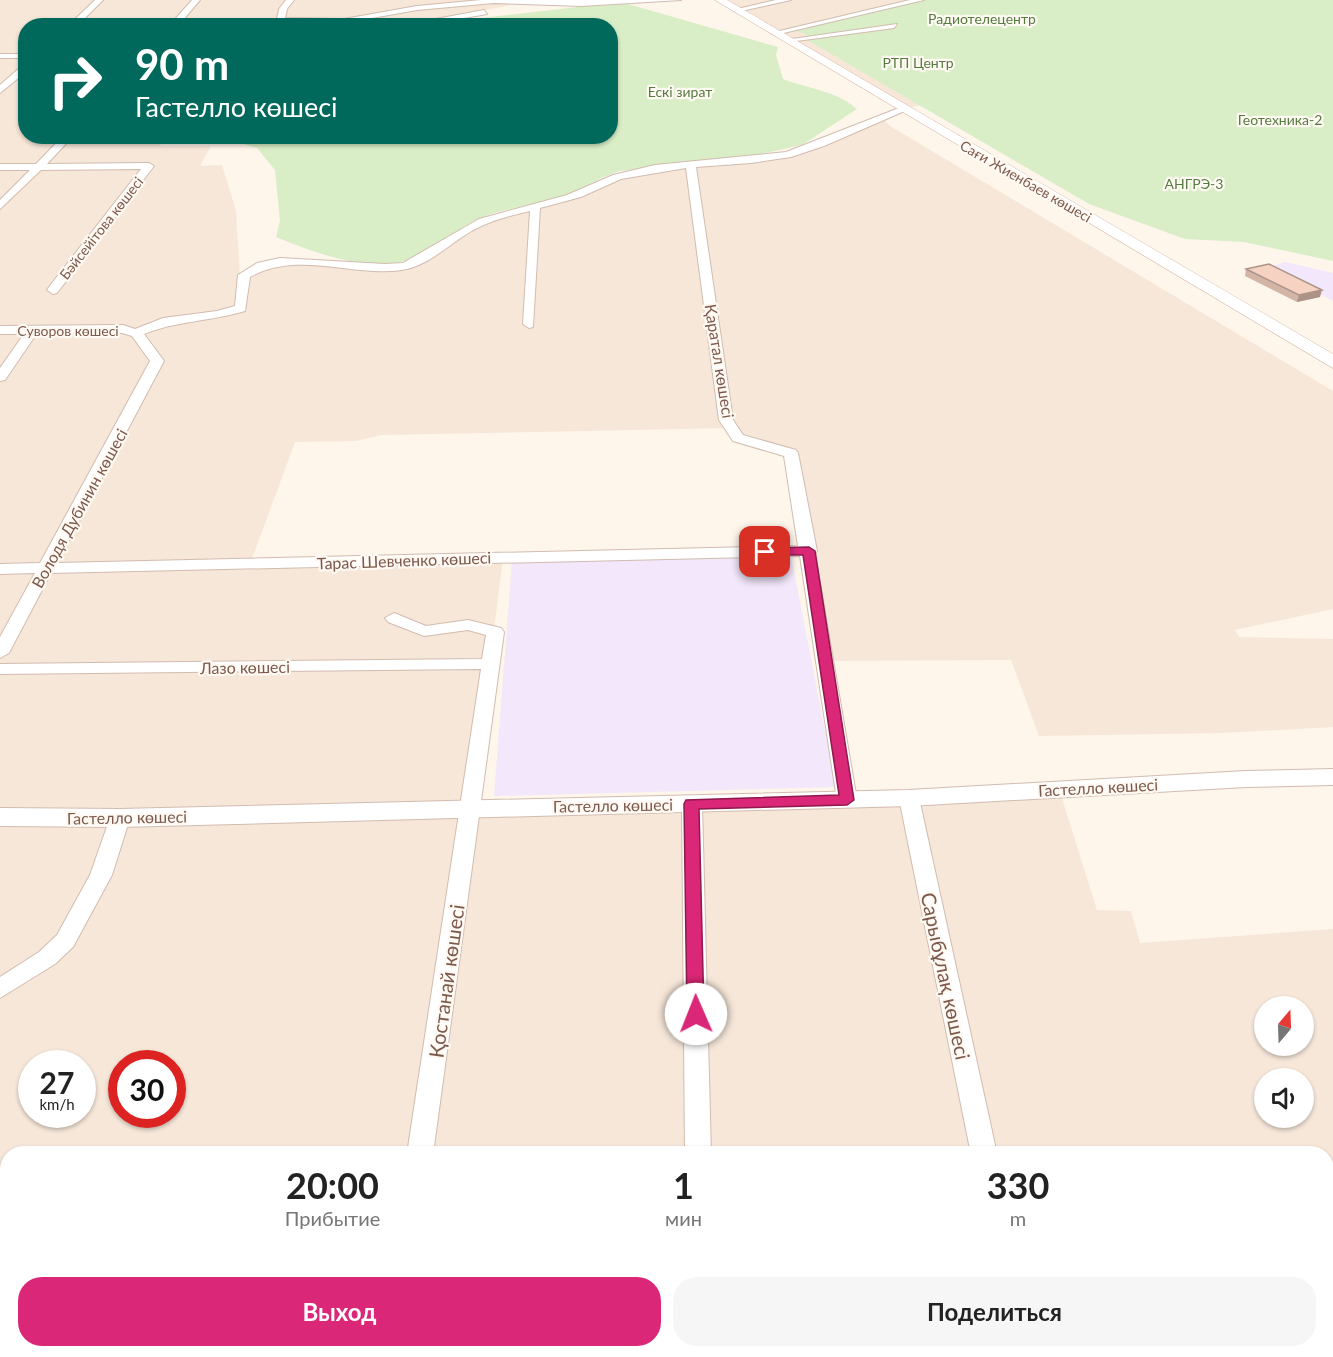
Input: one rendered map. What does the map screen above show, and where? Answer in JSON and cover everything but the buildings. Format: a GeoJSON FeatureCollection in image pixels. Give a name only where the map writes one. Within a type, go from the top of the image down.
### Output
{"type":"FeatureCollection","features":[{"type":"Feature","properties":{"kind":"main road","name":"Сағи Жиенбаев көшесі"},"geometry":{"type":"LineString","coordinates":[[720,0],[902,110],[1058,198],[1165,264],[1333,362]]}},
{"type":"Feature","properties":{"kind":"street"},"geometry":{"type":"LineString","coordinates":[[80,18],[99,0]]}},
{"type":"Feature","properties":{"kind":"street"},"geometry":{"type":"LineString","coordinates":[[179,18],[196,0]]}},
{"type":"Feature","properties":{"kind":"street"},"geometry":{"type":"LineString","coordinates":[[281,18],[283,9],[290,0]]}},
{"type":"Feature","properties":{"kind":"street"},"geometry":{"type":"LineString","coordinates":[[361,18],[417,8],[494,1],[581,4],[677,0]]}},
{"type":"Feature","properties":{"kind":"street"},"geometry":{"type":"LineString","coordinates":[[737,10],[787,0]]}},
{"type":"Feature","properties":{"kind":"street"},"geometry":{"type":"LineString","coordinates":[[775,33],[920,0]]}},
{"type":"Feature","properties":{"kind":"street"},"geometry":{"type":"LineString","coordinates":[[451,18],[488,12],[531,1]]}},
{"type":"Feature","properties":{"kind":"street"},"geometry":{"type":"LineString","coordinates":[[789,40],[894,27]]}},
{"type":"Feature","properties":{"kind":"street"},"geometry":{"type":"LineString","coordinates":[[0,56],[18,56]]}},
{"type":"Feature","properties":{"kind":"street"},"geometry":{"type":"LineString","coordinates":[[0,90],[18,74]]}},
{"type":"Feature","properties":{"kind":"street"},"geometry":{"type":"LineString","coordinates":[[136,333],[164,322],[219,315],[241,308],[244,275],[263,265],[314,260],[348,268],[406,266],[471,226],[499,215],[535,208],[574,196],[614,178],[639,170],[771,158],[812,148],[866,122],[902,110]]}},
{"type":"Feature","properties":{"kind":"street"},"geometry":{"type":"LineString","coordinates":[[0,206],[61,144]]}},
{"type":"Feature","properties":{"kind":"street","name":"Қаратал көшесі"},"geometry":{"type":"LineString","coordinates":[[691,165],[726,420],[738,438],[791,453],[809,551],[847,800]]}},
{"type":"Feature","properties":{"kind":"street"},"geometry":{"type":"LineString","coordinates":[[0,167],[39,166]]}},
{"type":"Feature","properties":{"kind":"street","name":"Бәйсейітова көшесі"},"geometry":{"type":"LineString","coordinates":[[39,166],[149,166],[53,290]]}},
{"type":"Feature","properties":{"kind":"street"},"geometry":{"type":"LineString","coordinates":[[529,324],[535,208]]}},
{"type":"Feature","properties":{"kind":"street","name":"Суворов көшесі"},"geometry":{"type":"LineString","coordinates":[[0,330],[123,329],[136,333],[157,361]]}},
{"type":"Feature","properties":{"kind":"street"},"geometry":{"type":"LineString","coordinates":[[0,377],[33,330]]}},
{"type":"Feature","properties":{"kind":"street","name":"Володя Дубинин көшесі"},"geometry":{"type":"LineString","coordinates":[[0,653],[157,361]]}},
{"type":"Feature","properties":{"kind":"street","name":"Тарас Шевченко көшесі"},"geometry":{"type":"LineString","coordinates":[[0,569],[809,551]]}},
{"type":"Feature","properties":{"kind":"street"},"geometry":{"type":"LineString","coordinates":[[394,618],[424,631],[468,624],[495,632],[472,808]]}},
{"type":"Feature","properties":{"kind":"street","name":"Лазо көшесі"},"geometry":{"type":"LineString","coordinates":[[0,669],[490,664]]}},
{"type":"Feature","properties":{"kind":"street","name":"Гастелло көшесі"},"geometry":{"type":"LineString","coordinates":[[0,817],[120,818],[847,800],[1246,779],[1333,777]]}},
{"type":"Feature","properties":{"kind":"street","name":"Сарыбұлақ көшесі"},"geometry":{"type":"LineString","coordinates":[[909,798],[982,1146]]}},
{"type":"Feature","properties":{"kind":"street"},"geometry":{"type":"LineString","coordinates":[[692,804],[698,1146]]}},
{"type":"Feature","properties":{"kind":"street","name":"Қостанай көшесі"},"geometry":{"type":"LineString","coordinates":[[421,1146],[472,808]]}},
{"type":"Feature","properties":{"kind":"street"},"geometry":{"type":"LineString","coordinates":[[0,989],[47,958],[65,941],[101,874],[120,818]]}},
{"type":"Feature","properties":{"kind":"shaded area"},"geometry":{"type":"Polygon","coordinates":[[[0,0],[677,0],[532,1],[444,18],[18,18],[18,144],[211,146],[200,166],[222,165],[236,211],[241,292],[244,275],[284,263],[406,266],[471,226],[535,208],[639,170],[771,158],[881,117],[890,126],[1333,391],[1333,609],[1235,630],[1239,637],[1333,639],[1333,727],[1223,733],[1039,736],[1011,660],[826,661],[791,453],[738,438],[732,428],[381,435],[356,441],[295,442],[250,564],[503,557],[472,807],[1059,789],[1097,910],[1131,911],[1140,943],[1333,929],[1333,1146],[0,1146],[0,0]]]}},
{"type":"Feature","properties":{"kind":"shaded area"},"geometry":{"type":"Polygon","coordinates":[[[720,0],[1072,0],[936,101],[902,110],[720,0]]]}},
{"type":"Feature","properties":{"kind":"shaded area"},"geometry":{"type":"Polygon","coordinates":[[[1285,262],[1333,273],[1333,301],[1267,268],[1285,262]]]}},
{"type":"Feature","properties":{"kind":"shaded area"},"geometry":{"type":"Polygon","coordinates":[[[791,556],[836,787],[494,796],[512,561],[791,556]]]}},
{"type":"Feature","properties":{"kind":"green space"},"geometry":{"type":"Polygon","coordinates":[[[914,0],[1333,0],[1333,261],[1244,242],[1185,239],[1089,204],[804,38],[808,35],[788,28],[914,0]]]}},
{"type":"Feature","properties":{"kind":"green space","name":"Ескі зират"},"geometry":{"type":"Polygon","coordinates":[[[621,2],[778,47],[776,55],[783,79],[831,94],[857,109],[802,145],[761,154],[620,171],[553,200],[483,217],[421,255],[395,263],[378,264],[343,260],[276,237],[280,221],[275,170],[257,148],[244,144],[618,144],[618,18],[483,18],[621,2]]]}},
{"type":"Feature","properties":{"kind":"route"},"geometry":{"type":"LineString","coordinates":[[696,1014],[692,804],[847,800],[809,551],[765,552]]}},
{"type":"Feature","properties":{"kind":"park label","name":"Радиотелецентр"},"geometry":{"type":"Point","coordinates":[982,18]}},
{"type":"Feature","properties":{"kind":"park label","name":"РТП Центр"},"geometry":{"type":"Point","coordinates":[918,62]}},
{"type":"Feature","properties":{"kind":"park label","name":"Геотехника-2"},"geometry":{"type":"Point","coordinates":[1280,119]}},
{"type":"Feature","properties":{"kind":"park label","name":"АНГРЭ-3"},"geometry":{"type":"Point","coordinates":[1194,183]}}]}
